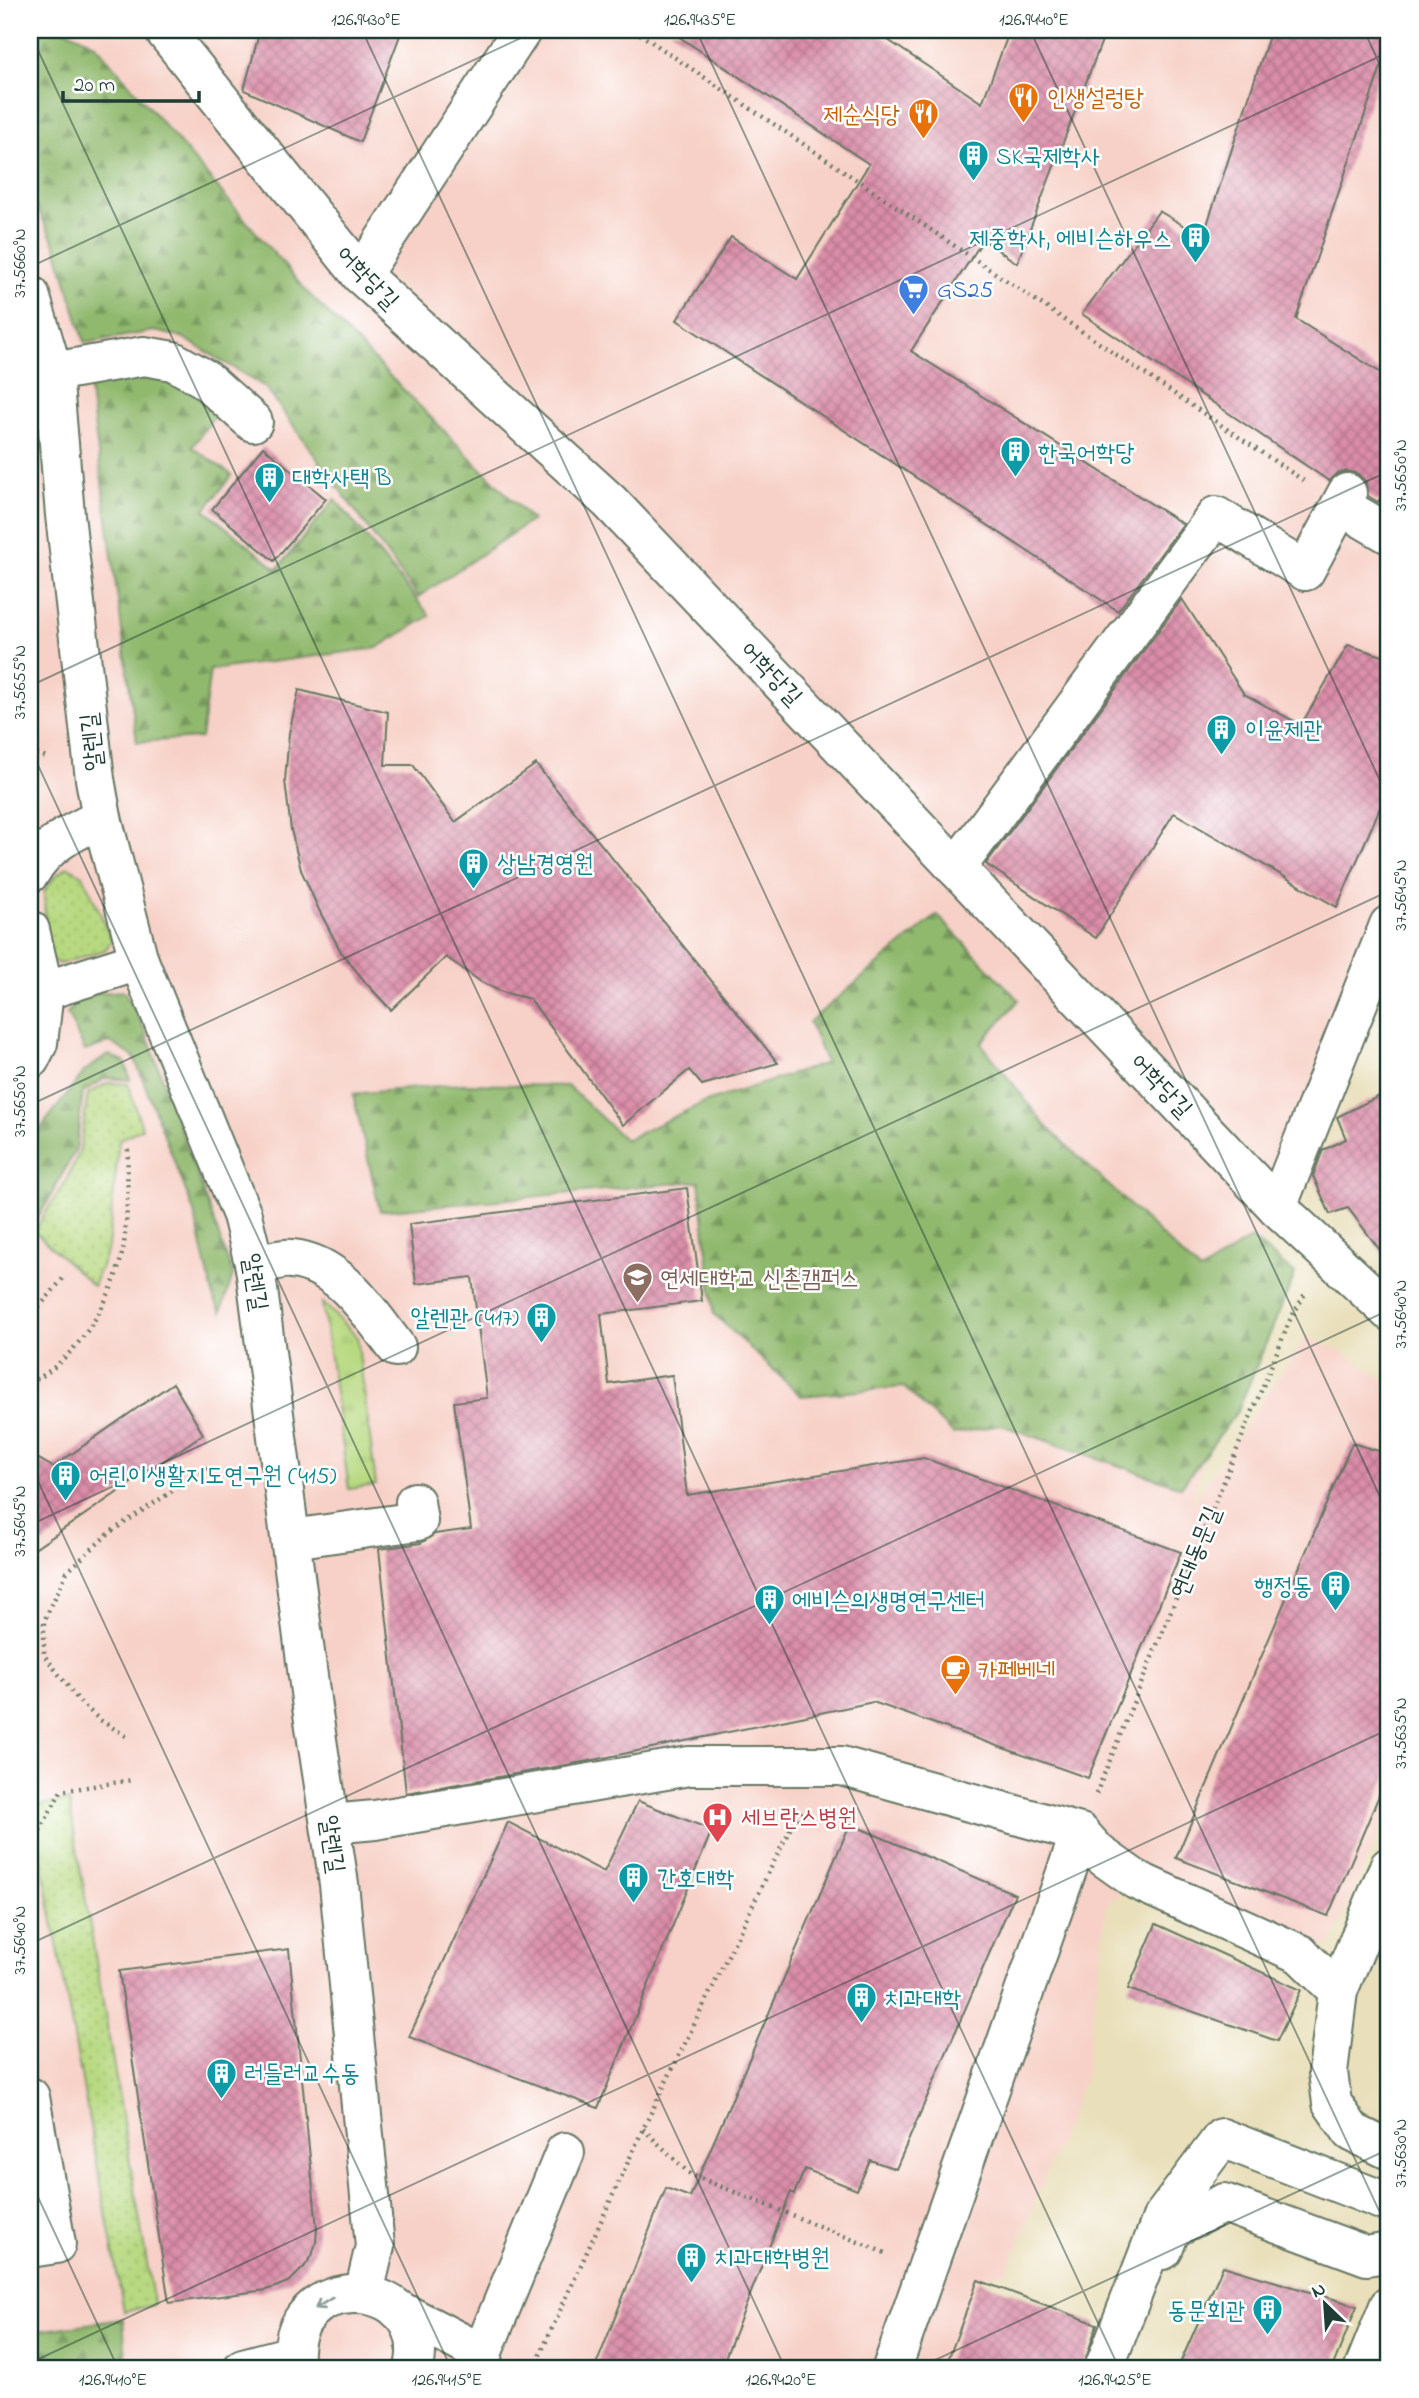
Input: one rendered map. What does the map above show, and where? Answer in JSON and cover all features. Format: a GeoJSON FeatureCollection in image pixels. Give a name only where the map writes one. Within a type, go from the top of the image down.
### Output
{"type":"FeatureCollection","features":[{"type":"Feature","properties":{"kind":"street","name":"어학당길"},"geometry":{"type":"LineString","coordinates":[[164,30],[361,275],[610,502],[1277,1207],[1389,1311]]}},
{"type":"Feature","properties":{"kind":"street"},"geometry":{"type":"LineString","coordinates":[[361,275],[522,30]]}},
{"type":"Feature","properties":{"kind":"street","name":"알렌길"},"geometry":{"type":"LineString","coordinates":[[30,295],[53,373],[65,515],[95,779],[102,818],[139,961],[242,1215],[256,1267],[312,1707],[339,1884],[376,2246],[364,2293]]}},
{"type":"Feature","properties":{"kind":"street"},"geometry":{"type":"LineString","coordinates":[[53,373],[144,356],[173,361],[205,379],[253,422]]}},
{"type":"Feature","properties":{"kind":"street"},"geometry":{"type":"LineString","coordinates":[[956,868],[1216,516],[1305,571],[1344,499],[1389,534]]}},
{"type":"Feature","properties":{"kind":"street"},"geometry":{"type":"LineString","coordinates":[[30,873],[38,858],[60,839],[102,818]]}},
{"type":"Feature","properties":{"kind":"street"},"geometry":{"type":"LineString","coordinates":[[1277,1207],[1389,925]]}},
{"type":"Feature","properties":{"kind":"street"},"geometry":{"type":"LineString","coordinates":[[30,930],[44,991],[38,1043],[30,1059]]}},
{"type":"Feature","properties":{"kind":"street"},"geometry":{"type":"LineString","coordinates":[[44,991],[139,961]]}},
{"type":"Feature","properties":{"kind":"street"},"geometry":{"type":"LineString","coordinates":[[256,1267],[290,1258],[323,1267],[356,1296],[396,1347]]}},
{"type":"Feature","properties":{"kind":"street"},"geometry":{"type":"LineString","coordinates":[[292,1539],[418,1521],[415,1502]]}},
{"type":"Feature","properties":{"kind":"street"},"geometry":{"type":"LineString","coordinates":[[331,1824],[375,1820],[689,1766],[841,1766],[1080,1833],[1098,1853],[1136,1880],[1300,1954],[1338,1991]]}},
{"type":"Feature","properties":{"kind":"street"},"geometry":{"type":"LineString","coordinates":[[892,2368],[1080,1833]]}},
{"type":"Feature","properties":{"kind":"street"},"geometry":{"type":"LineString","coordinates":[[1389,1867],[1338,1991],[1328,2072],[1332,2103],[1352,2132],[1389,2150]]}},
{"type":"Feature","properties":{"kind":"street"},"geometry":{"type":"LineString","coordinates":[[30,2097],[56,2244],[30,2248]]}},
{"type":"Feature","properties":{"kind":"street"},"geometry":{"type":"LineString","coordinates":[[1104,2368],[1162,2218],[1222,2138],[1389,2203]]}},
{"type":"Feature","properties":{"kind":"street"},"geometry":{"type":"LineString","coordinates":[[243,2368],[294,2361],[296,2334],[307,2316],[323,2301],[340,2294],[364,2293],[384,2300],[480,2361],[565,2152]]}},
{"type":"Feature","properties":{"kind":"street"},"geometry":{"type":"LineString","coordinates":[[1118,2368],[1171,2229],[1224,2203],[1367,2256],[1389,2252]]}},
{"type":"Feature","properties":{"kind":"street"},"geometry":{"type":"LineString","coordinates":[[1364,2368],[1389,2306]]}},
{"type":"Feature","properties":{"kind":"street"},"geometry":{"type":"LineString","coordinates":[[398,2311],[409,2324],[415,2341],[414,2368]]}},
{"type":"Feature","properties":{"kind":"path"},"geometry":{"type":"LineString","coordinates":[[634,30],[1344,499]]}},
{"type":"Feature","properties":{"kind":"path"},"geometry":{"type":"LineString","coordinates":[[30,1383],[42,1377],[69,1353],[89,1327],[112,1289],[125,1237],[128,1149]]}},
{"type":"Feature","properties":{"kind":"path"},"geometry":{"type":"LineString","coordinates":[[30,1318],[65,1276]]}},
{"type":"Feature","properties":{"kind":"path","name":"연대동문길"},"geometry":{"type":"LineString","coordinates":[[1080,1833],[1290,1320],[1310,1284]]}},
{"type":"Feature","properties":{"kind":"path"},"geometry":{"type":"LineString","coordinates":[[126,1736],[100,1720],[80,1702],[44,1655],[44,1621],[67,1572],[109,1533],[209,1466]]}},
{"type":"Feature","properties":{"kind":"path"},"geometry":{"type":"LineString","coordinates":[[534,2368],[643,2129],[792,1825],[841,1766]]}},
{"type":"Feature","properties":{"kind":"path"},"geometry":{"type":"LineString","coordinates":[[30,1849],[61,1791],[132,1780]]}},
{"type":"Feature","properties":{"kind":"path"},"geometry":{"type":"LineString","coordinates":[[643,2129],[690,2174],[928,2270]]}},
{"type":"Feature","properties":{"kind":"shaded area","name":"연세대학교 신촌캠퍼스"},"geometry":{"type":"Polygon","coordinates":[[[30,30],[1389,30],[1389,883],[1283,1163],[1191,1505],[1307,1336],[1342,1352],[1389,1383],[1389,1808],[1331,1945],[1300,1954],[1136,1880],[1107,1904],[1085,2076],[1008,2270],[978,2280],[945,2368],[30,2368],[30,30]]]}},
{"type":"Feature","properties":{"kind":"green space"},"geometry":{"type":"Polygon","coordinates":[[[30,30],[66,30],[95,44],[306,291],[532,520],[418,597],[265,387],[182,337],[154,331],[85,343],[55,244],[30,193],[30,30]]]}},
{"type":"Feature","properties":{"kind":"green space"},"geometry":{"type":"Polygon","coordinates":[[[137,367],[181,375],[222,406],[192,447],[232,475],[205,510],[277,569],[335,499],[430,616],[377,648],[210,670],[201,738],[137,742],[88,378],[137,367]]]}},
{"type":"Feature","properties":{"kind":"green space"},"geometry":{"type":"Polygon","coordinates":[[[68,867],[83,875],[112,940],[105,950],[60,964],[53,961],[47,951],[44,892],[55,876],[68,867]]]}},
{"type":"Feature","properties":{"kind":"green space"},"geometry":{"type":"Polygon","coordinates":[[[937,915],[1019,1000],[981,1043],[1045,1125],[1200,1272],[1251,1238],[1295,1274],[1238,1410],[1181,1487],[1001,1425],[953,1434],[904,1387],[801,1396],[714,1314],[699,1181],[380,1211],[353,1094],[461,1084],[568,1086],[625,1140],[703,1103],[826,1063],[809,1022],[937,915]]]}},
{"type":"Feature","properties":{"kind":"green space"},"geometry":{"type":"Polygon","coordinates":[[[124,991],[145,1030],[233,1275],[221,1312],[214,1299],[194,1212],[134,1057],[110,1042],[85,1051],[67,1013],[85,994],[124,991]]]}},
{"type":"Feature","properties":{"kind":"green space"},"geometry":{"type":"Polygon","coordinates":[[[108,1055],[125,1062],[130,1080],[106,1078],[83,1092],[76,1149],[30,1229],[30,1142],[85,1071],[108,1055]]]}},
{"type":"Feature","properties":{"kind":"green space"},"geometry":{"type":"Polygon","coordinates":[[[108,1083],[128,1084],[142,1128],[119,1140],[108,1248],[93,1286],[34,1231],[66,1181],[80,1150],[88,1094],[108,1083]]]}},
{"type":"Feature","properties":{"kind":"green space"},"geometry":{"type":"Polygon","coordinates":[[[322,1302],[357,1337],[376,1485],[349,1489],[322,1302]]]}},
{"type":"Feature","properties":{"kind":"green space"},"geometry":{"type":"Polygon","coordinates":[[[69,1801],[154,2305],[124,2312],[32,1806],[69,1801]]]}},
{"type":"Feature","properties":{"kind":"green space"},"geometry":{"type":"Polygon","coordinates":[[[123,2319],[126,2360],[30,2367],[30,2332],[123,2319]]]}},
{"type":"Feature","properties":{"kind":"building"},"geometry":{"type":"Polygon","coordinates":[[[260,30],[402,30],[360,142],[244,90],[260,30]]]}},
{"type":"Feature","properties":{"kind":"building"},"geometry":{"type":"Polygon","coordinates":[[[669,30],[873,30],[982,103],[1010,30],[1106,30],[1017,263],[983,240],[911,351],[1183,524],[1118,611],[677,320],[731,237],[797,279],[869,164],[669,30]]]}},
{"type":"Feature","properties":{"kind":"building","name":"제중학사, 에비슨하우스"},"geometry":{"type":"Polygon","coordinates":[[[1271,30],[1389,30],[1389,43],[1296,319],[1389,378],[1389,485],[1378,502],[1368,496],[1366,482],[1358,474],[1346,471],[1336,474],[1329,481],[1082,314],[1159,211],[1203,237],[1271,30]]]}},
{"type":"Feature","properties":{"kind":"building","name":"대학사택 B"},"geometry":{"type":"Polygon","coordinates":[[[263,447],[326,499],[274,561],[212,509],[263,447]]]}},
{"type":"Feature","properties":{"kind":"building","name":"이윤제관"},"geometry":{"type":"Polygon","coordinates":[[[1182,599],[1244,694],[1301,725],[1348,645],[1389,658],[1389,787],[1337,907],[1174,813],[1096,938],[986,864],[1182,599]]]}},
{"type":"Feature","properties":{"kind":"building","name":"상남경영원"},"geometry":{"type":"Polygon","coordinates":[[[299,690],[388,712],[385,765],[413,765],[455,822],[536,764],[778,1063],[702,1085],[689,1070],[623,1125],[530,999],[502,992],[481,982],[446,957],[391,1010],[341,952],[301,870],[291,830],[285,781],[289,733],[299,690]]]}},
{"type":"Feature","properties":{"kind":"building"},"geometry":{"type":"Polygon","coordinates":[[[1389,1091],[1389,1262],[1348,1208],[1330,1214],[1313,1176],[1323,1150],[1346,1139],[1337,1117],[1389,1091]]]}},
{"type":"Feature","properties":{"kind":"building","name":"에비슨의생명연구센터"},"geometry":{"type":"Polygon","coordinates":[[[687,1188],[702,1301],[601,1314],[609,1384],[672,1375],[687,1495],[924,1458],[1181,1552],[1088,1778],[873,1702],[589,1761],[406,1793],[379,1549],[421,1543],[435,1534],[471,1529],[454,1402],[487,1398],[472,1277],[416,1284],[409,1224],[687,1188]]]}},
{"type":"Feature","properties":{"kind":"building","name":"어린이생활지도연구원 (415)"},"geometry":{"type":"Polygon","coordinates":[[[173,1383],[203,1434],[30,1552],[30,1454],[53,1467],[173,1383]]]}},
{"type":"Feature","properties":{"kind":"building","name":"행정동"},"geometry":{"type":"Polygon","coordinates":[[[1352,1443],[1389,1454],[1389,1772],[1328,1916],[1176,1858],[1352,1443]]]}},
{"type":"Feature","properties":{"kind":"building","name":"간호대학"},"geometry":{"type":"Polygon","coordinates":[[[638,1801],[712,1830],[598,2108],[409,2037],[508,1822],[604,1872],[638,1801]]]}},
{"type":"Feature","properties":{"kind":"building","name":"치과대학"},"geometry":{"type":"Polygon","coordinates":[[[850,1824],[1015,1894],[896,2169],[870,2160],[857,2190],[805,2169],[794,2194],[791,2192],[721,2368],[595,2368],[666,2188],[690,2197],[850,1824]]]}},
{"type":"Feature","properties":{"kind":"building"},"geometry":{"type":"Polygon","coordinates":[[[1156,1924],[1301,1990],[1277,2041],[1128,1989],[1156,1924]]]}},
{"type":"Feature","properties":{"kind":"building","name":"러들러교수동"},"geometry":{"type":"Polygon","coordinates":[[[289,1949],[317,2228],[312,2256],[290,2281],[266,2290],[169,2303],[119,1971],[289,1949]]]}},
{"type":"Feature","properties":{"kind":"building","name":"동문회관"},"geometry":{"type":"Polygon","coordinates":[[[1223,2266],[1357,2306],[1332,2368],[1178,2368],[1223,2266]]]}},
{"type":"Feature","properties":{"kind":"building","name":"동문회관"},"geometry":{"type":"Polygon","coordinates":[[[978,2280],[1097,2324],[1083,2368],[945,2368],[978,2280]]]}},
{"type":"Feature","properties":{"kind":"place","name":"인생설렁탕"},"geometry":{"type":"Point","coordinates":[1024,124]}},
{"type":"Feature","properties":{"kind":"place","name":"제순식당"},"geometry":{"type":"Point","coordinates":[923,141]}},
{"type":"Feature","properties":{"kind":"place","name":"SK국제학사"},"geometry":{"type":"Point","coordinates":[973,183]}},
{"type":"Feature","properties":{"kind":"place","name":"제중학사, 에비슨하우스"},"geometry":{"type":"Point","coordinates":[1195,265]}},
{"type":"Feature","properties":{"kind":"place","name":"GS25"},"geometry":{"type":"Point","coordinates":[914,316]}},
{"type":"Feature","properties":{"kind":"place","name":"한국어학당"},"geometry":{"type":"Point","coordinates":[1015,479]}},
{"type":"Feature","properties":{"kind":"place","name":"대학사택 B"},"geometry":{"type":"Point","coordinates":[269,504]}},
{"type":"Feature","properties":{"kind":"place","name":"이윤제관"},"geometry":{"type":"Point","coordinates":[1222,756]}},
{"type":"Feature","properties":{"kind":"place","name":"상남경영원"},"geometry":{"type":"Point","coordinates":[474,890]}},
{"type":"Feature","properties":{"kind":"place","name":"연세대학교 신촌캠퍼스"},"geometry":{"type":"Point","coordinates":[637,1305]}},
{"type":"Feature","properties":{"kind":"place","name":"알렌관 (417)"},"geometry":{"type":"Point","coordinates":[542,1344]}},
{"type":"Feature","properties":{"kind":"place","name":"어린이생활지도연구원 (415)"},"geometry":{"type":"Point","coordinates":[66,1502]}},
{"type":"Feature","properties":{"kind":"place","name":"행정동"},"geometry":{"type":"Point","coordinates":[1335,1613]}},
{"type":"Feature","properties":{"kind":"place","name":"에비슨의생명연구센터"},"geometry":{"type":"Point","coordinates":[769,1627]}},
{"type":"Feature","properties":{"kind":"place","name":"카페베네"},"geometry":{"type":"Point","coordinates":[955,1697]}},
{"type":"Feature","properties":{"kind":"place","name":"세브란스병원"},"geometry":{"type":"Point","coordinates":[718,1844]}},
{"type":"Feature","properties":{"kind":"place","name":"간호대학"},"geometry":{"type":"Point","coordinates":[634,1905]}},
{"type":"Feature","properties":{"kind":"place","name":"치과대학"},"geometry":{"type":"Point","coordinates":[861,2025]}},
{"type":"Feature","properties":{"kind":"place","name":"러들러교수동"},"geometry":{"type":"Point","coordinates":[221,2100]}},
{"type":"Feature","properties":{"kind":"place","name":"치과대학병원"},"geometry":{"type":"Point","coordinates":[691,2284]}},
{"type":"Feature","properties":{"kind":"place","name":"동문회관"},"geometry":{"type":"Point","coordinates":[1268,2337]}}]}
